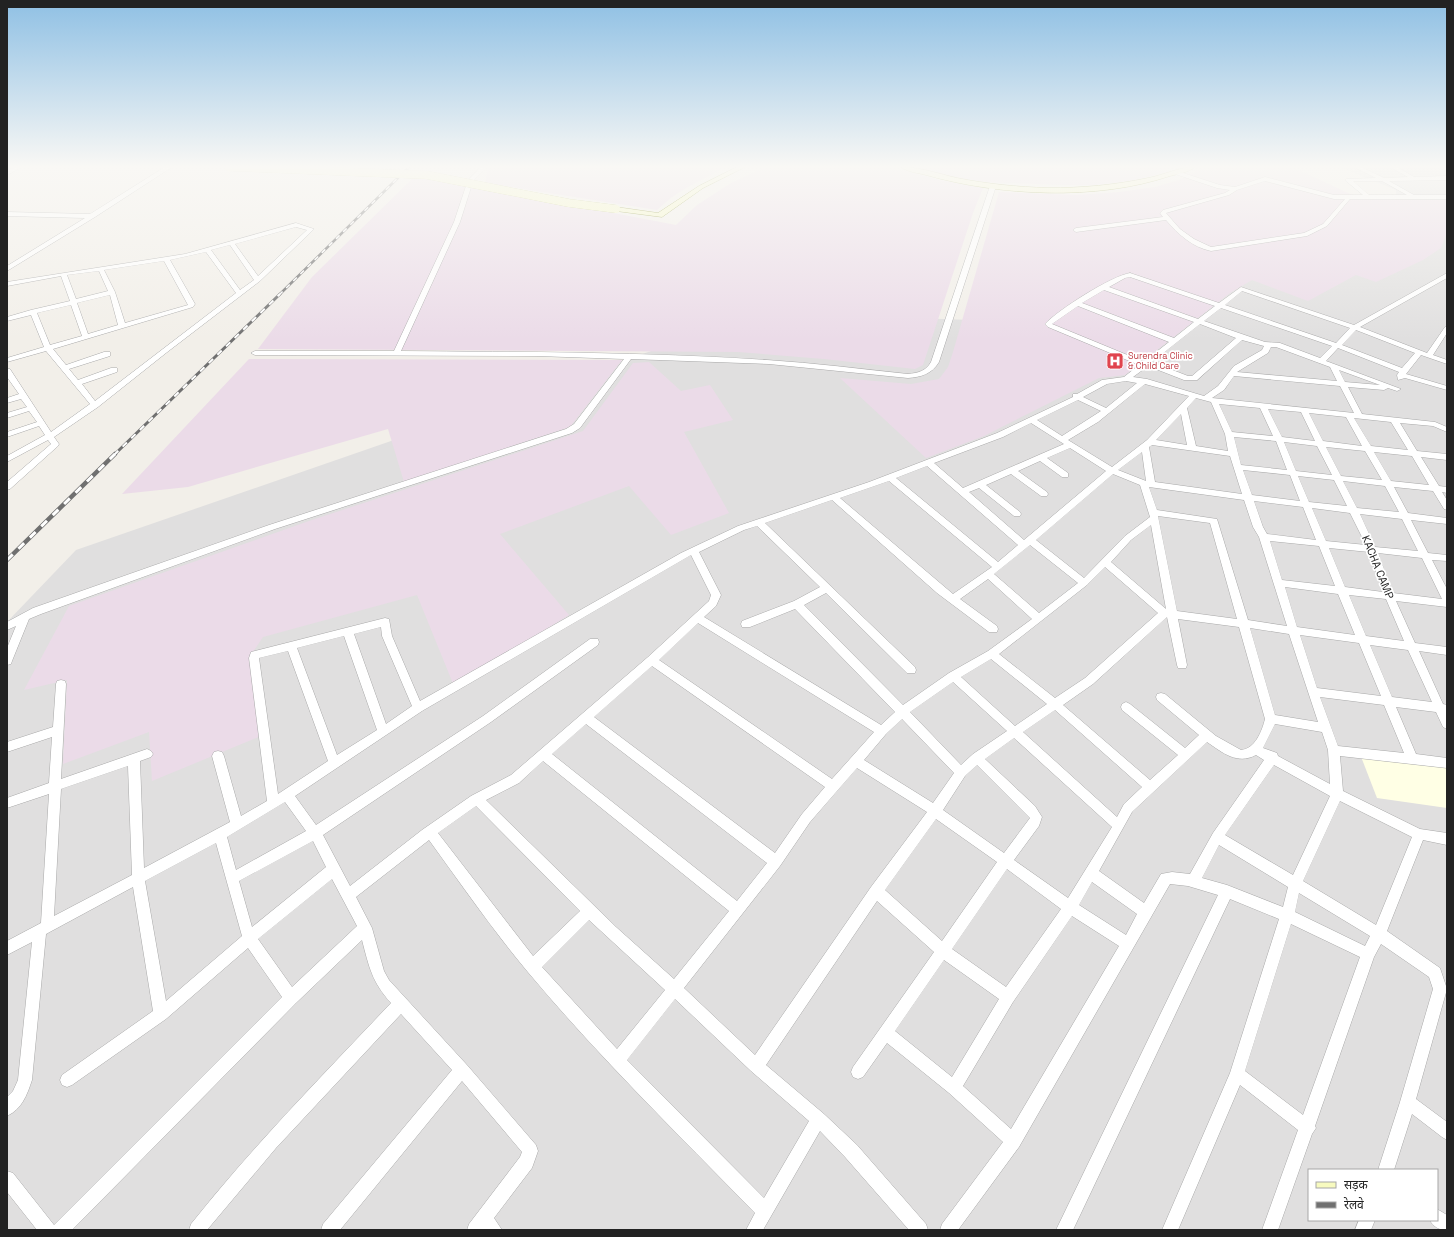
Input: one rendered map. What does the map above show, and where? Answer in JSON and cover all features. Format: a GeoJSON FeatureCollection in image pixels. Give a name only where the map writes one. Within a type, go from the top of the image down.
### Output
{"type":"FeatureCollection","features":[{"type":"Feature","properties":{"kind":"street"},"geometry":{"type":"LineString","coordinates":[[7,269],[79,225]]}},
{"type":"Feature","properties":{"kind":"street"},"geometry":{"type":"LineString","coordinates":[[7,285],[63,274],[166,259],[208,250],[296,225],[310,228],[310,231],[258,280],[95,404],[49,437],[7,459]]}},
{"type":"Feature","properties":{"kind":"street"},"geometry":{"type":"LineString","coordinates":[[397,353],[455,225]]}},
{"type":"Feature","properties":{"kind":"street"},"geometry":{"type":"LineString","coordinates":[[255,353],[397,353],[629,357],[769,362],[908,376],[926,373],[935,362],[979,225]]}},
{"type":"Feature","properties":{"kind":"street"},"geometry":{"type":"LineString","coordinates":[[1076,230],[1116,225]]}},
{"type":"Feature","properties":{"kind":"street"},"geometry":{"type":"LineString","coordinates":[[1175,225],[1195,244],[1202,248],[1211,249],[1306,235],[1324,225]]}},
{"type":"Feature","properties":{"kind":"street"},"geometry":{"type":"LineString","coordinates":[[231,243],[258,280]]}},
{"type":"Feature","properties":{"kind":"street"},"geometry":{"type":"LineString","coordinates":[[208,250],[240,293]]}},
{"type":"Feature","properties":{"kind":"street"},"geometry":{"type":"LineString","coordinates":[[7,360],[192,305],[166,259]]}},
{"type":"Feature","properties":{"kind":"street"},"geometry":{"type":"LineString","coordinates":[[7,264],[14,264]]}},
{"type":"Feature","properties":{"kind":"street"},"geometry":{"type":"LineString","coordinates":[[101,269],[112,292],[122,326]]}},
{"type":"Feature","properties":{"kind":"street"},"geometry":{"type":"LineString","coordinates":[[63,274],[86,337]]}},
{"type":"Feature","properties":{"kind":"street"},"geometry":{"type":"LineString","coordinates":[[1241,337],[1194,378],[1187,378],[1144,363],[1048,325],[1077,303],[1103,287],[1123,276],[1130,275],[1336,346],[1402,373],[1447,388]]}},
{"type":"Feature","properties":{"kind":"street"},"geometry":{"type":"LineString","coordinates":[[1321,362],[1355,327],[1447,275]]}},
{"type":"Feature","properties":{"kind":"street"},"geometry":{"type":"LineString","coordinates":[[1438,281],[1447,284]]}},
{"type":"Feature","properties":{"kind":"street"},"geometry":{"type":"LineString","coordinates":[[1103,287],[1241,337],[1268,345],[1275,344],[1398,389]]}},
{"type":"Feature","properties":{"kind":"street"},"geometry":{"type":"LineString","coordinates":[[1126,379],[1144,363],[1241,289],[1355,327],[1447,362]]}},
{"type":"Feature","properties":{"kind":"street"},"geometry":{"type":"LineString","coordinates":[[7,319],[33,311],[112,292]]}},
{"type":"Feature","properties":{"kind":"street"},"geometry":{"type":"LineString","coordinates":[[1077,303],[1174,341]]}},
{"type":"Feature","properties":{"kind":"street"},"geometry":{"type":"LineString","coordinates":[[33,311],[48,348],[95,404]]}},
{"type":"Feature","properties":{"kind":"street"},"geometry":{"type":"LineString","coordinates":[[1429,356],[1447,328]]}},
{"type":"Feature","properties":{"kind":"street"},"geometry":{"type":"LineString","coordinates":[[1210,400],[1231,374],[1240,366],[1265,351],[1268,345]]}},
{"type":"Feature","properties":{"kind":"street"},"geometry":{"type":"LineString","coordinates":[[1398,389],[1402,373],[1420,352]]}},
{"type":"Feature","properties":{"kind":"street"},"geometry":{"type":"LineString","coordinates":[[64,368],[107,354]]}},
{"type":"Feature","properties":{"kind":"street"},"geometry":{"type":"LineString","coordinates":[[7,626],[37,611],[272,527],[569,431],[577,426],[629,357]]}},
{"type":"Feature","properties":{"kind":"street"},"geometry":{"type":"LineString","coordinates":[[1333,366],[1360,417]]}},
{"type":"Feature","properties":{"kind":"street"},"geometry":{"type":"LineString","coordinates":[[77,383],[114,370]]}},
{"type":"Feature","properties":{"kind":"street"},"geometry":{"type":"LineString","coordinates":[[7,371],[10,380],[24,395],[49,437],[55,442],[53,447],[7,487]]}},
{"type":"Feature","properties":{"kind":"street"},"geometry":{"type":"LineString","coordinates":[[1231,374],[1398,389]]}},
{"type":"Feature","properties":{"kind":"street"},"geometry":{"type":"LineString","coordinates":[[7,948],[138,877],[220,835],[273,804],[334,762],[383,732],[418,708],[694,551],[741,528],[929,463],[1000,435],[1105,382],[1126,379],[1144,381],[1210,400],[1264,408],[1435,424],[1447,430]]}},
{"type":"Feature","properties":{"kind":"street"},"geometry":{"type":"LineString","coordinates":[[1062,440],[1106,411],[1144,381]]}},
{"type":"Feature","properties":{"kind":"street"},"geometry":{"type":"LineString","coordinates":[[7,401],[24,395]]}},
{"type":"Feature","properties":{"kind":"street"},"geometry":{"type":"LineString","coordinates":[[1076,396],[1106,411]]}},
{"type":"Feature","properties":{"kind":"street"},"geometry":{"type":"LineString","coordinates":[[953,599],[998,567],[1112,471],[1148,444],[1194,396]]}},
{"type":"Feature","properties":{"kind":"street"},"geometry":{"type":"LineString","coordinates":[[1170,1230],[1237,1074],[1287,916],[1294,885],[1337,794],[1334,750],[1313,692],[1264,537],[1258,527],[1233,454],[1229,434],[1210,400]]}},
{"type":"Feature","properties":{"kind":"street"},"geometry":{"type":"LineString","coordinates":[[1183,407],[1192,448]]}},
{"type":"Feature","properties":{"kind":"street"},"geometry":{"type":"LineString","coordinates":[[7,416],[32,408]]}},
{"type":"Feature","properties":{"kind":"street"},"geometry":{"type":"LineString","coordinates":[[1264,408],[1293,473],[1412,758]]}},
{"type":"Feature","properties":{"kind":"street","name":"KACHA CAMP"},"geometry":{"type":"LineString","coordinates":[[1304,412],[1372,549],[1389,596],[1443,708],[1447,724]]}},
{"type":"Feature","properties":{"kind":"street"},"geometry":{"type":"LineString","coordinates":[[1349,416],[1388,482],[1447,599]]}},
{"type":"Feature","properties":{"kind":"street"},"geometry":{"type":"LineString","coordinates":[[1031,420],[1070,446],[1112,471],[1147,484],[1354,511],[1447,521]]}},
{"type":"Feature","properties":{"kind":"street"},"geometry":{"type":"LineString","coordinates":[[1394,420],[1447,507]]}},
{"type":"Feature","properties":{"kind":"street"},"geometry":{"type":"LineString","coordinates":[[7,435],[40,423]]}},
{"type":"Feature","properties":{"kind":"street"},"geometry":{"type":"LineString","coordinates":[[1229,434],[1447,457]]}},
{"type":"Feature","properties":{"kind":"street"},"geometry":{"type":"LineString","coordinates":[[1148,444],[1233,454]]}},
{"type":"Feature","properties":{"kind":"street"},"geometry":{"type":"LineString","coordinates":[[1148,444],[1147,484],[1169,613],[1182,665]]}},
{"type":"Feature","properties":{"kind":"street"},"geometry":{"type":"LineString","coordinates":[[962,492],[1070,446]]}},
{"type":"Feature","properties":{"kind":"street"},"geometry":{"type":"LineString","coordinates":[[1042,459],[1065,475]]}},
{"type":"Feature","properties":{"kind":"street"},"geometry":{"type":"LineString","coordinates":[[929,463],[962,492],[1027,542],[1084,583]]}},
{"type":"Feature","properties":{"kind":"street"},"geometry":{"type":"LineString","coordinates":[[1238,467],[1388,482],[1447,490]]}},
{"type":"Feature","properties":{"kind":"street"},"geometry":{"type":"LineString","coordinates":[[1013,471],[1044,494]]}},
{"type":"Feature","properties":{"kind":"street"},"geometry":{"type":"LineString","coordinates":[[890,477],[998,567]]}},
{"type":"Feature","properties":{"kind":"street"},"geometry":{"type":"LineString","coordinates":[[980,484],[1017,514]]}},
{"type":"Feature","properties":{"kind":"street"},"geometry":{"type":"LineString","coordinates":[[834,497],[953,599],[993,629]]}},
{"type":"Feature","properties":{"kind":"street"},"geometry":{"type":"LineString","coordinates":[[617,1060],[776,862],[806,818],[882,731],[902,712],[952,676],[992,654],[1039,619],[1084,583],[1106,563],[1128,538],[1153,516],[1214,521],[1271,719],[1268,730],[1255,749],[1246,755],[1235,754],[1207,735],[1161,697]]}},
{"type":"Feature","properties":{"kind":"street"},"geometry":{"type":"LineString","coordinates":[[759,522],[911,670]]}},
{"type":"Feature","properties":{"kind":"street"},"geometry":{"type":"LineString","coordinates":[[1264,537],[1447,558]]}},
{"type":"Feature","properties":{"kind":"street"},"geometry":{"type":"LineString","coordinates":[[348,895],[430,832],[477,799],[504,786],[544,755],[698,618],[713,603],[716,595],[694,551]]}},
{"type":"Feature","properties":{"kind":"street"},"geometry":{"type":"LineString","coordinates":[[1106,563],[1169,613],[1413,648],[1447,651]]}},
{"type":"Feature","properties":{"kind":"street"},"geometry":{"type":"LineString","coordinates":[[988,574],[1039,619]]}},
{"type":"Feature","properties":{"kind":"street"},"geometry":{"type":"LineString","coordinates":[[1279,583],[1447,603]]}},
{"type":"Feature","properties":{"kind":"street"},"geometry":{"type":"LineString","coordinates":[[746,624],[797,604],[826,588]]}},
{"type":"Feature","properties":{"kind":"street"},"geometry":{"type":"LineString","coordinates":[[797,604],[961,772]]}},
{"type":"Feature","properties":{"kind":"street"},"geometry":{"type":"LineString","coordinates":[[756,1066],[876,891],[935,811],[961,772],[977,758],[1089,681],[1169,613]]}},
{"type":"Feature","properties":{"kind":"street"},"geometry":{"type":"LineString","coordinates":[[7,661],[25,617]]}},
{"type":"Feature","properties":{"kind":"street"},"geometry":{"type":"LineString","coordinates":[[698,618],[882,731]]}},
{"type":"Feature","properties":{"kind":"street"},"geometry":{"type":"LineString","coordinates":[[273,804],[254,657],[291,645],[348,632],[382,622],[386,623],[388,640],[418,708]]}},
{"type":"Feature","properties":{"kind":"street"},"geometry":{"type":"LineString","coordinates":[[348,632],[383,732]]}},
{"type":"Feature","properties":{"kind":"street"},"geometry":{"type":"LineString","coordinates":[[233,878],[315,833],[487,719],[594,642]]}},
{"type":"Feature","properties":{"kind":"street"},"geometry":{"type":"LineString","coordinates":[[291,645],[334,762]]}},
{"type":"Feature","properties":{"kind":"street"},"geometry":{"type":"LineString","coordinates":[[992,654],[1056,705],[1151,788]]}},
{"type":"Feature","properties":{"kind":"street"},"geometry":{"type":"LineString","coordinates":[[652,660],[834,787]]}},
{"type":"Feature","properties":{"kind":"street"},"geometry":{"type":"LineString","coordinates":[[952,676],[1120,826]]}},
{"type":"Feature","properties":{"kind":"street"},"geometry":{"type":"LineString","coordinates":[[7,1108],[19,1096],[25,1080],[43,929],[61,684]]}},
{"type":"Feature","properties":{"kind":"street"},"geometry":{"type":"LineString","coordinates":[[1313,692],[1388,700],[1443,708]]}},
{"type":"Feature","properties":{"kind":"street"},"geometry":{"type":"LineString","coordinates":[[1126,707],[1186,755]]}},
{"type":"Feature","properties":{"kind":"street"},"geometry":{"type":"LineString","coordinates":[[585,717],[776,862]]}},
{"type":"Feature","properties":{"kind":"street"},"geometry":{"type":"LineString","coordinates":[[1271,719],[1326,728]]}},
{"type":"Feature","properties":{"kind":"street"},"geometry":{"type":"LineString","coordinates":[[7,747],[58,730]]}},
{"type":"Feature","properties":{"kind":"street"},"geometry":{"type":"LineString","coordinates":[[954,1088],[1008,997],[1070,907],[1120,826],[1133,802],[1151,788],[1207,735]]}},
{"type":"Feature","properties":{"kind":"street"},"geometry":{"type":"LineString","coordinates":[[1255,749],[1273,757],[1337,794],[1420,834],[1447,839]]}},
{"type":"Feature","properties":{"kind":"street"},"geometry":{"type":"LineString","coordinates":[[1334,750],[1447,763]]}},
{"type":"Feature","properties":{"kind":"street"},"geometry":{"type":"LineString","coordinates":[[7,803],[147,754]]}},
{"type":"Feature","properties":{"kind":"street"},"geometry":{"type":"LineString","coordinates":[[544,755],[737,909]]}},
{"type":"Feature","properties":{"kind":"street"},"geometry":{"type":"LineString","coordinates":[[218,756],[237,825]]}},
{"type":"Feature","properties":{"kind":"street"},"geometry":{"type":"LineString","coordinates":[[1193,882],[1217,837],[1273,757]]}},
{"type":"Feature","properties":{"kind":"street"},"geometry":{"type":"LineString","coordinates":[[858,1072],[1005,861],[1036,822],[1036,817],[977,758]]}},
{"type":"Feature","properties":{"kind":"street"},"geometry":{"type":"LineString","coordinates":[[134,759],[138,877],[161,1014]]}},
{"type":"Feature","properties":{"kind":"street"},"geometry":{"type":"LineString","coordinates":[[855,761],[935,811],[1070,907],[1128,944]]}},
{"type":"Feature","properties":{"kind":"street"},"geometry":{"type":"LineString","coordinates":[[287,795],[315,833],[333,870],[365,928],[378,973],[384,984],[400,1004],[462,1070],[530,1151],[526,1162],[484,1226]]}},
{"type":"Feature","properties":{"kind":"street"},"geometry":{"type":"LineString","coordinates":[[477,799],[589,911],[675,989],[756,1066],[819,1119],[851,1151],[920,1230]]}},
{"type":"Feature","properties":{"kind":"street"},"geometry":{"type":"LineString","coordinates":[[430,832],[532,966],[617,1060],[765,1211]]}},
{"type":"Feature","properties":{"kind":"street"},"geometry":{"type":"LineString","coordinates":[[1270,1230],[1308,1128],[1368,954],[1380,934],[1420,834]]}},
{"type":"Feature","properties":{"kind":"street"},"geometry":{"type":"LineString","coordinates":[[220,835],[249,938],[291,998]]}},
{"type":"Feature","properties":{"kind":"street"},"geometry":{"type":"LineString","coordinates":[[1217,837],[1294,885],[1380,934],[1435,973],[1440,983],[1440,989],[1408,1102],[1386,1169]]}},
{"type":"Feature","properties":{"kind":"street"},"geometry":{"type":"LineString","coordinates":[[67,1080],[161,1014],[249,938],[333,870]]}},
{"type":"Feature","properties":{"kind":"street"},"geometry":{"type":"LineString","coordinates":[[1091,873],[1145,912]]}},
{"type":"Feature","properties":{"kind":"street"},"geometry":{"type":"LineString","coordinates":[[948,1230],[1013,1141],[1166,878],[1193,882],[1227,891],[1287,916],[1368,954]]}},
{"type":"Feature","properties":{"kind":"street"},"geometry":{"type":"LineString","coordinates":[[876,891],[942,950],[1008,997]]}},
{"type":"Feature","properties":{"kind":"street"},"geometry":{"type":"LineString","coordinates":[[1064,1230],[1227,891]]}},
{"type":"Feature","properties":{"kind":"street"},"geometry":{"type":"LineString","coordinates":[[532,966],[589,911]]}},
{"type":"Feature","properties":{"kind":"street"},"geometry":{"type":"LineString","coordinates":[[60,1230],[291,998],[365,928]]}},
{"type":"Feature","properties":{"kind":"street"},"geometry":{"type":"LineString","coordinates":[[197,1230],[224,1195],[270,1141],[400,1004]]}},
{"type":"Feature","properties":{"kind":"street"},"geometry":{"type":"LineString","coordinates":[[886,1033],[954,1088],[1013,1141]]}},
{"type":"Feature","properties":{"kind":"street"},"geometry":{"type":"LineString","coordinates":[[329,1230],[462,1070]]}},
{"type":"Feature","properties":{"kind":"street"},"geometry":{"type":"LineString","coordinates":[[1237,1074],[1308,1128]]}},
{"type":"Feature","properties":{"kind":"street"},"geometry":{"type":"LineString","coordinates":[[1408,1102],[1447,1132]]}},
{"type":"Feature","properties":{"kind":"street"},"geometry":{"type":"LineString","coordinates":[[754,1230],[819,1119]]}},
{"type":"Feature","properties":{"kind":"street"},"geometry":{"type":"LineString","coordinates":[[7,1179],[48,1230]]}},
{"type":"Feature","properties":{"kind":"street"},"geometry":{"type":"LineString","coordinates":[[1438,1218],[1447,1225]]}},
{"type":"Feature","properties":{"kind":"shaded area"},"geometry":{"type":"Polygon","coordinates":[[[365,225],[969,225],[923,365],[915,369],[824,359],[738,352],[258,349],[312,277],[365,225]]]}},
{"type":"Feature","properties":{"kind":"shaded area"},"geometry":{"type":"Polygon","coordinates":[[[990,225],[1447,225],[1447,232],[1441,248],[1423,260],[1376,282],[1356,275],[1308,301],[1252,280],[1230,293],[1125,375],[1099,378],[984,436],[926,458],[840,378],[911,384],[939,379],[948,367],[990,225]]]}},
{"type":"Feature","properties":{"kind":"shaded area"},"geometry":{"type":"Polygon","coordinates":[[[1391,225],[1447,225],[1447,1230],[7,1230],[7,622],[76,550],[761,313],[1034,322],[1391,225]]]}},
{"type":"Feature","properties":{"kind":"shaded area"},"geometry":{"type":"Polygon","coordinates":[[[249,359],[622,360],[570,427],[404,482],[388,429],[188,487],[122,494],[249,359]]]}},
{"type":"Feature","properties":{"kind":"shaded area"},"geometry":{"type":"Polygon","coordinates":[[[649,362],[681,391],[710,385],[733,420],[684,432],[729,513],[671,535],[629,486],[500,534],[569,615],[454,686],[417,595],[263,637],[251,655],[261,736],[152,781],[149,732],[63,764],[67,680],[24,690],[69,606],[309,521],[583,431],[633,363],[649,362]]]}},
{"type":"Feature","properties":{"kind":"shaded area"},"geometry":{"type":"Polygon","coordinates":[[[1360,754],[1447,767],[1447,808],[1377,798],[1360,754]]]}},
{"type":"Feature","properties":{"kind":"railway"},"geometry":{"type":"LineString","coordinates":[[279,295],[350,225]]}},
{"type":"Feature","properties":{"kind":"railway"},"geometry":{"type":"LineString","coordinates":[[114,455],[280,294]]}},
{"type":"Feature","properties":{"kind":"railway"},"geometry":{"type":"LineString","coordinates":[[7,560],[115,454]]}},
{"type":"Feature","properties":{"kind":"place","name":"Surendra Clinic & Child Care"},"geometry":{"type":"Point","coordinates":[1115,361]}}]}
